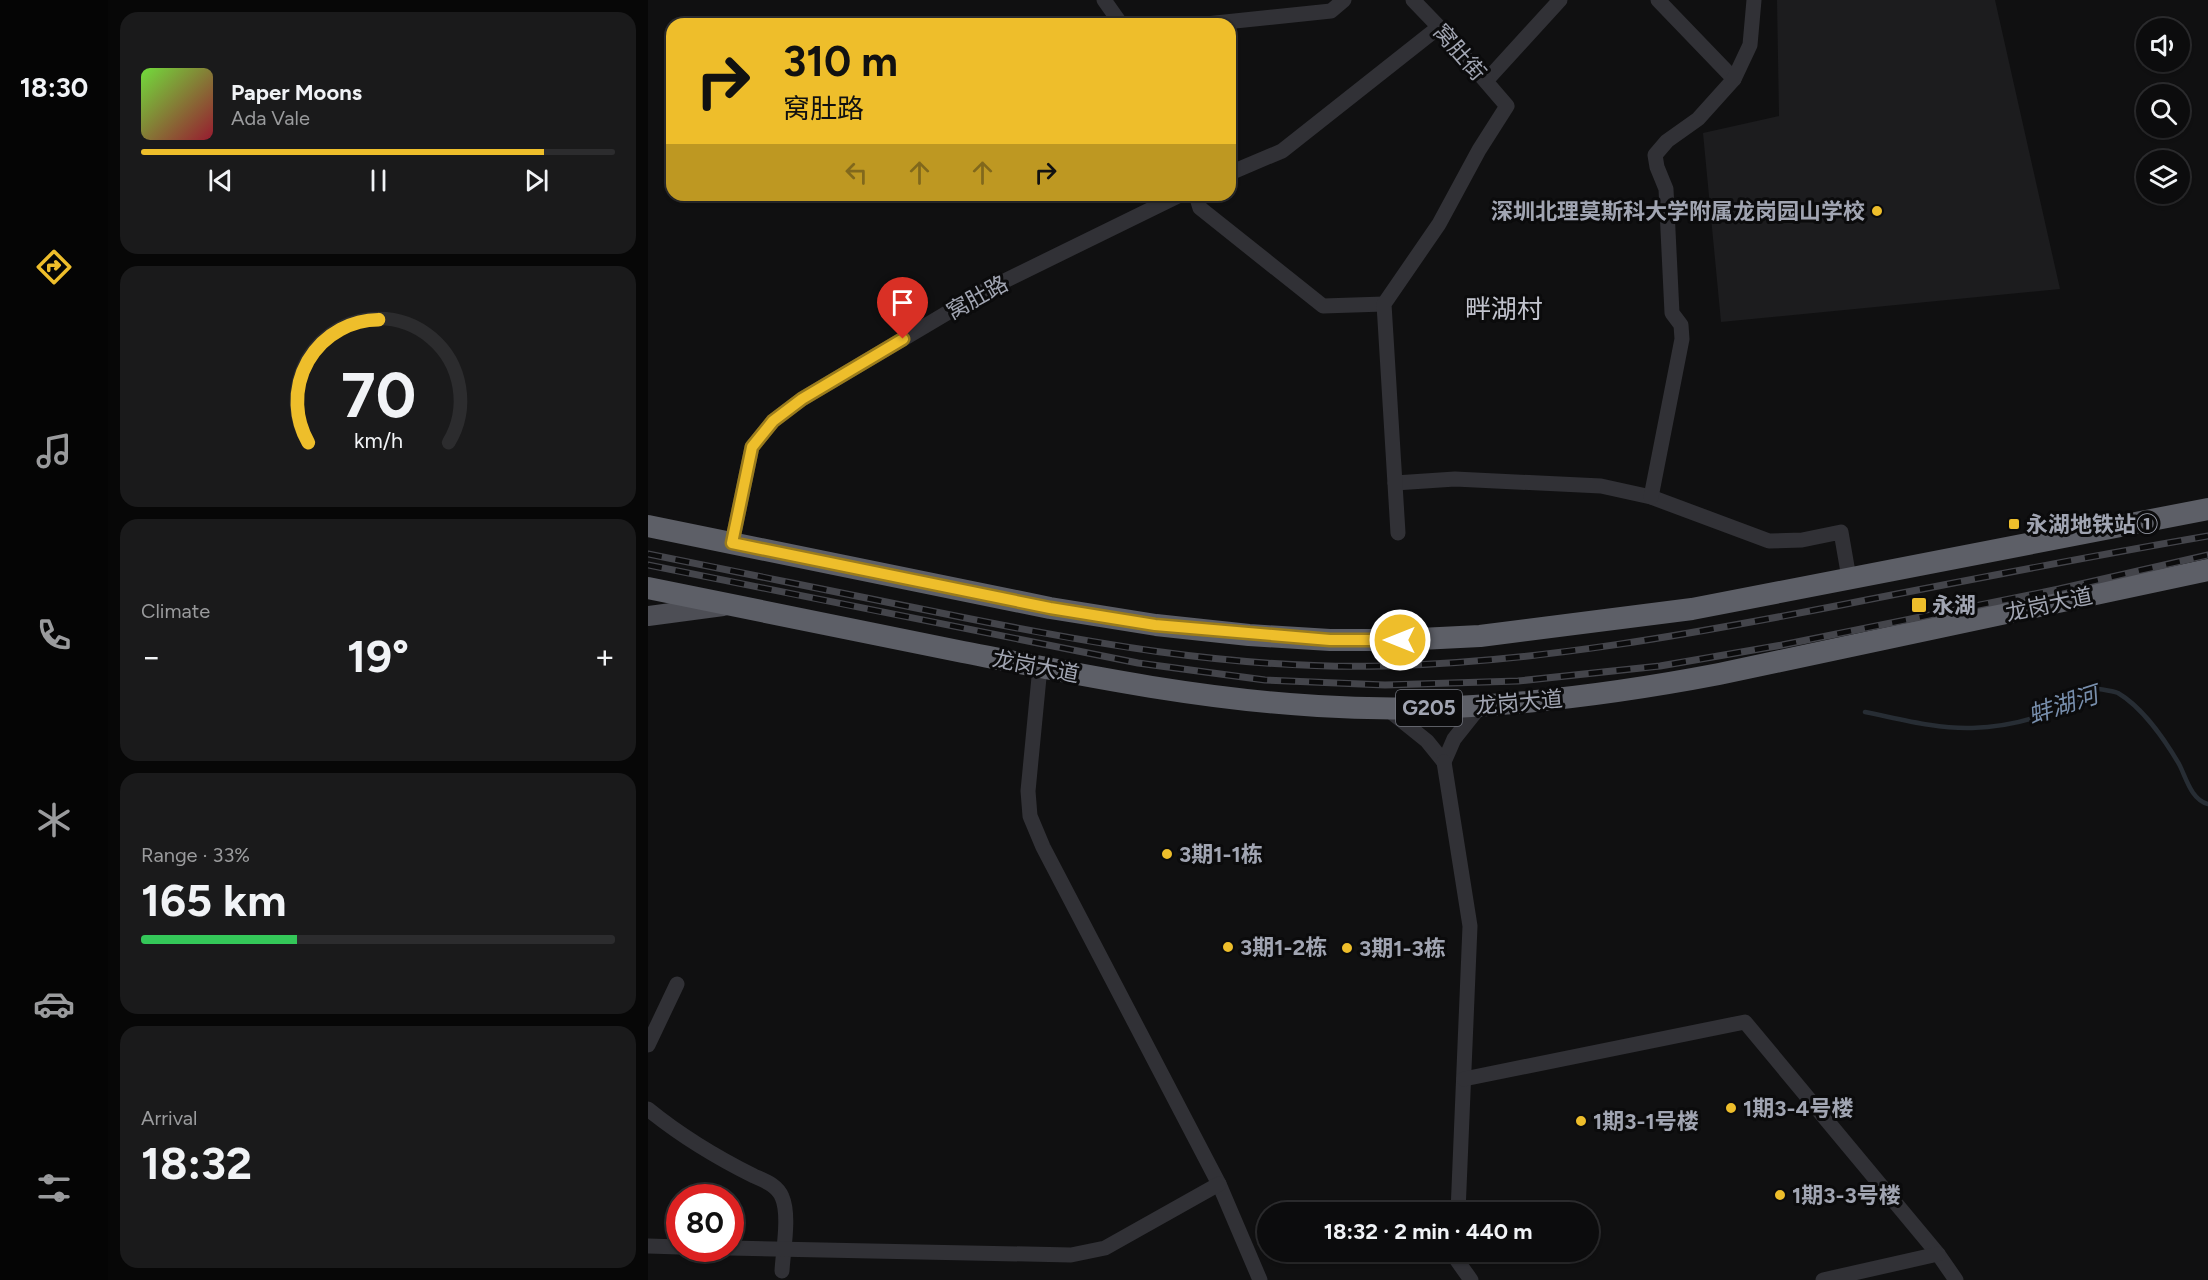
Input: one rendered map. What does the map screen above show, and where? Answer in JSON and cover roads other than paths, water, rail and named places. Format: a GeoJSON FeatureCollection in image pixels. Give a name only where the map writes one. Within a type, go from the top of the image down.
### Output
{"type":"FeatureCollection","features":[{"type":"Feature","properties":{"kind":"highway"},"geometry":{"type":"LineString","coordinates":[[648,526],[1050,608],[1167,626],[1330,640],[1400,640],[1480,636],[1692,609],[2208,509]]}},
{"type":"Feature","properties":{"kind":"highway","name":"龙岗大道"},"geometry":{"type":"LineString","coordinates":[[648,588],[1040,667],[1210,696],[1319,706],[1444,709],[1639,689],[2208,570]]}},
{"type":"Feature","properties":{"kind":"main road"},"geometry":{"type":"LineString","coordinates":[[648,616],[730,604]]}},
{"type":"Feature","properties":{"kind":"street"},"geometry":{"type":"LineString","coordinates":[[1104,0],[1117,18]]}},
{"type":"Feature","properties":{"kind":"street"},"geometry":{"type":"LineString","coordinates":[[1236,21],[1331,11],[1344,0]]}},
{"type":"Feature","properties":{"kind":"street","name":"窝肚街"},"geometry":{"type":"LineString","coordinates":[[1384,304],[1439,224],[1479,150],[1507,106],[1413,0]]}},
{"type":"Feature","properties":{"kind":"street"},"geometry":{"type":"LineString","coordinates":[[1486,81],[1560,0]]}},
{"type":"Feature","properties":{"kind":"street"},"geometry":{"type":"LineString","coordinates":[[1658,0],[1734,79]]}},
{"type":"Feature","properties":{"kind":"street"},"geometry":{"type":"LineString","coordinates":[[1651,497],[1682,339],[1681,325],[1672,313],[1666,189],[1654,155],[1666,141],[1698,119],[1734,79],[1750,45],[1754,0]]}},
{"type":"Feature","properties":{"kind":"street"},"geometry":{"type":"LineString","coordinates":[[1236,171],[1282,152],[1439,27]]}},
{"type":"Feature","properties":{"kind":"street","name":"窝肚路"},"geometry":{"type":"LineString","coordinates":[[732,543],[752,447],[773,421],[802,399],[984,291],[1168,201]]}},
{"type":"Feature","properties":{"kind":"street"},"geometry":{"type":"LineString","coordinates":[[1198,201],[1200,208],[1323,306],[1384,304],[1398,532]]}},
{"type":"Feature","properties":{"kind":"street"},"geometry":{"type":"LineString","coordinates":[[1395,483],[1455,479],[1600,486],[1651,497],[1769,541],[1802,540],[1841,532],[1849,578]]}},
{"type":"Feature","properties":{"kind":"street"},"geometry":{"type":"LineString","coordinates":[[1040,667],[1028,791],[1030,816],[1043,847],[1219,1185],[1260,1280]]}},
{"type":"Feature","properties":{"kind":"street"},"geometry":{"type":"LineString","coordinates":[[1444,762],[1454,739],[1481,705]]}},
{"type":"Feature","properties":{"kind":"street"},"geometry":{"type":"LineString","coordinates":[[1386,708],[1427,741],[1444,762],[1470,926],[1458,1202]]}},
{"type":"Feature","properties":{"kind":"street"},"geometry":{"type":"LineString","coordinates":[[648,1045],[677,984]]}},
{"type":"Feature","properties":{"kind":"street"},"geometry":{"type":"LineString","coordinates":[[1464,1079],[1745,1022],[1938,1254],[1956,1280]]}},
{"type":"Feature","properties":{"kind":"street"},"geometry":{"type":"LineString","coordinates":[[648,1109],[672,1129],[720,1159],[774,1185],[782,1197],[785,1210],[783,1271]]}},
{"type":"Feature","properties":{"kind":"street"},"geometry":{"type":"LineString","coordinates":[[744,1248],[1071,1255],[1105,1248],[1219,1185]]}},
{"type":"Feature","properties":{"kind":"street"},"geometry":{"type":"LineString","coordinates":[[648,1246],[666,1247]]}},
{"type":"Feature","properties":{"kind":"street"},"geometry":{"type":"LineString","coordinates":[[1823,1280],[1938,1254]]}},
{"type":"Feature","properties":{"kind":"street"},"geometry":{"type":"LineString","coordinates":[[1458,1262],[1471,1280]]}},
{"type":"Feature","properties":{"kind":"waterway","name":"蚌湖河"},"geometry":{"type":"LineString","coordinates":[[1865,712],[1945,727],[1989,727],[2038,717],[2069,705],[2099,689],[2118,693],[2136,707],[2152,725],[2179,764],[2193,793],[2202,802],[2208,804]]}},
{"type":"Feature","properties":{"kind":"railway"},"geometry":{"type":"LineString","coordinates":[[648,554],[1047,634],[1159,652],[1272,663],[1385,666],[1500,659],[1671,636],[2208,536]]}},
{"type":"Feature","properties":{"kind":"railway"},"geometry":{"type":"LineString","coordinates":[[648,565],[1138,663],[1265,680],[1385,685],[1518,681],[1660,666],[1782,645],[2059,589],[2208,555]]}},
{"type":"Feature","properties":{"kind":"place","name":"深圳北理莫斯科大学附属龙岗园山学校"},"geometry":{"type":"Point","coordinates":[1877,211]}},
{"type":"Feature","properties":{"kind":"place","name":"永湖地铁站①"},"geometry":{"type":"Point","coordinates":[2014,524]}},
{"type":"Feature","properties":{"kind":"place","name":"永湖"},"geometry":{"type":"Point","coordinates":[1919,605]}},
{"type":"Feature","properties":{"kind":"place","name":"3期1-1栋"},"geometry":{"type":"Point","coordinates":[1167,854]}},
{"type":"Feature","properties":{"kind":"place","name":"3期1-2栋"},"geometry":{"type":"Point","coordinates":[1228,947]}},
{"type":"Feature","properties":{"kind":"place","name":"3期1-3栋"},"geometry":{"type":"Point","coordinates":[1347,948]}},
{"type":"Feature","properties":{"kind":"place","name":"1期3-4号楼"},"geometry":{"type":"Point","coordinates":[1731,1108]}},
{"type":"Feature","properties":{"kind":"place","name":"1期3-1号楼"},"geometry":{"type":"Point","coordinates":[1581,1121]}},
{"type":"Feature","properties":{"kind":"place","name":"1期3-3号楼"},"geometry":{"type":"Point","coordinates":[1780,1195]}},
{"type":"Feature","properties":{"kind":"district","name":"畔湖村"},"geometry":{"type":"Point","coordinates":[1504,309]}}]}
